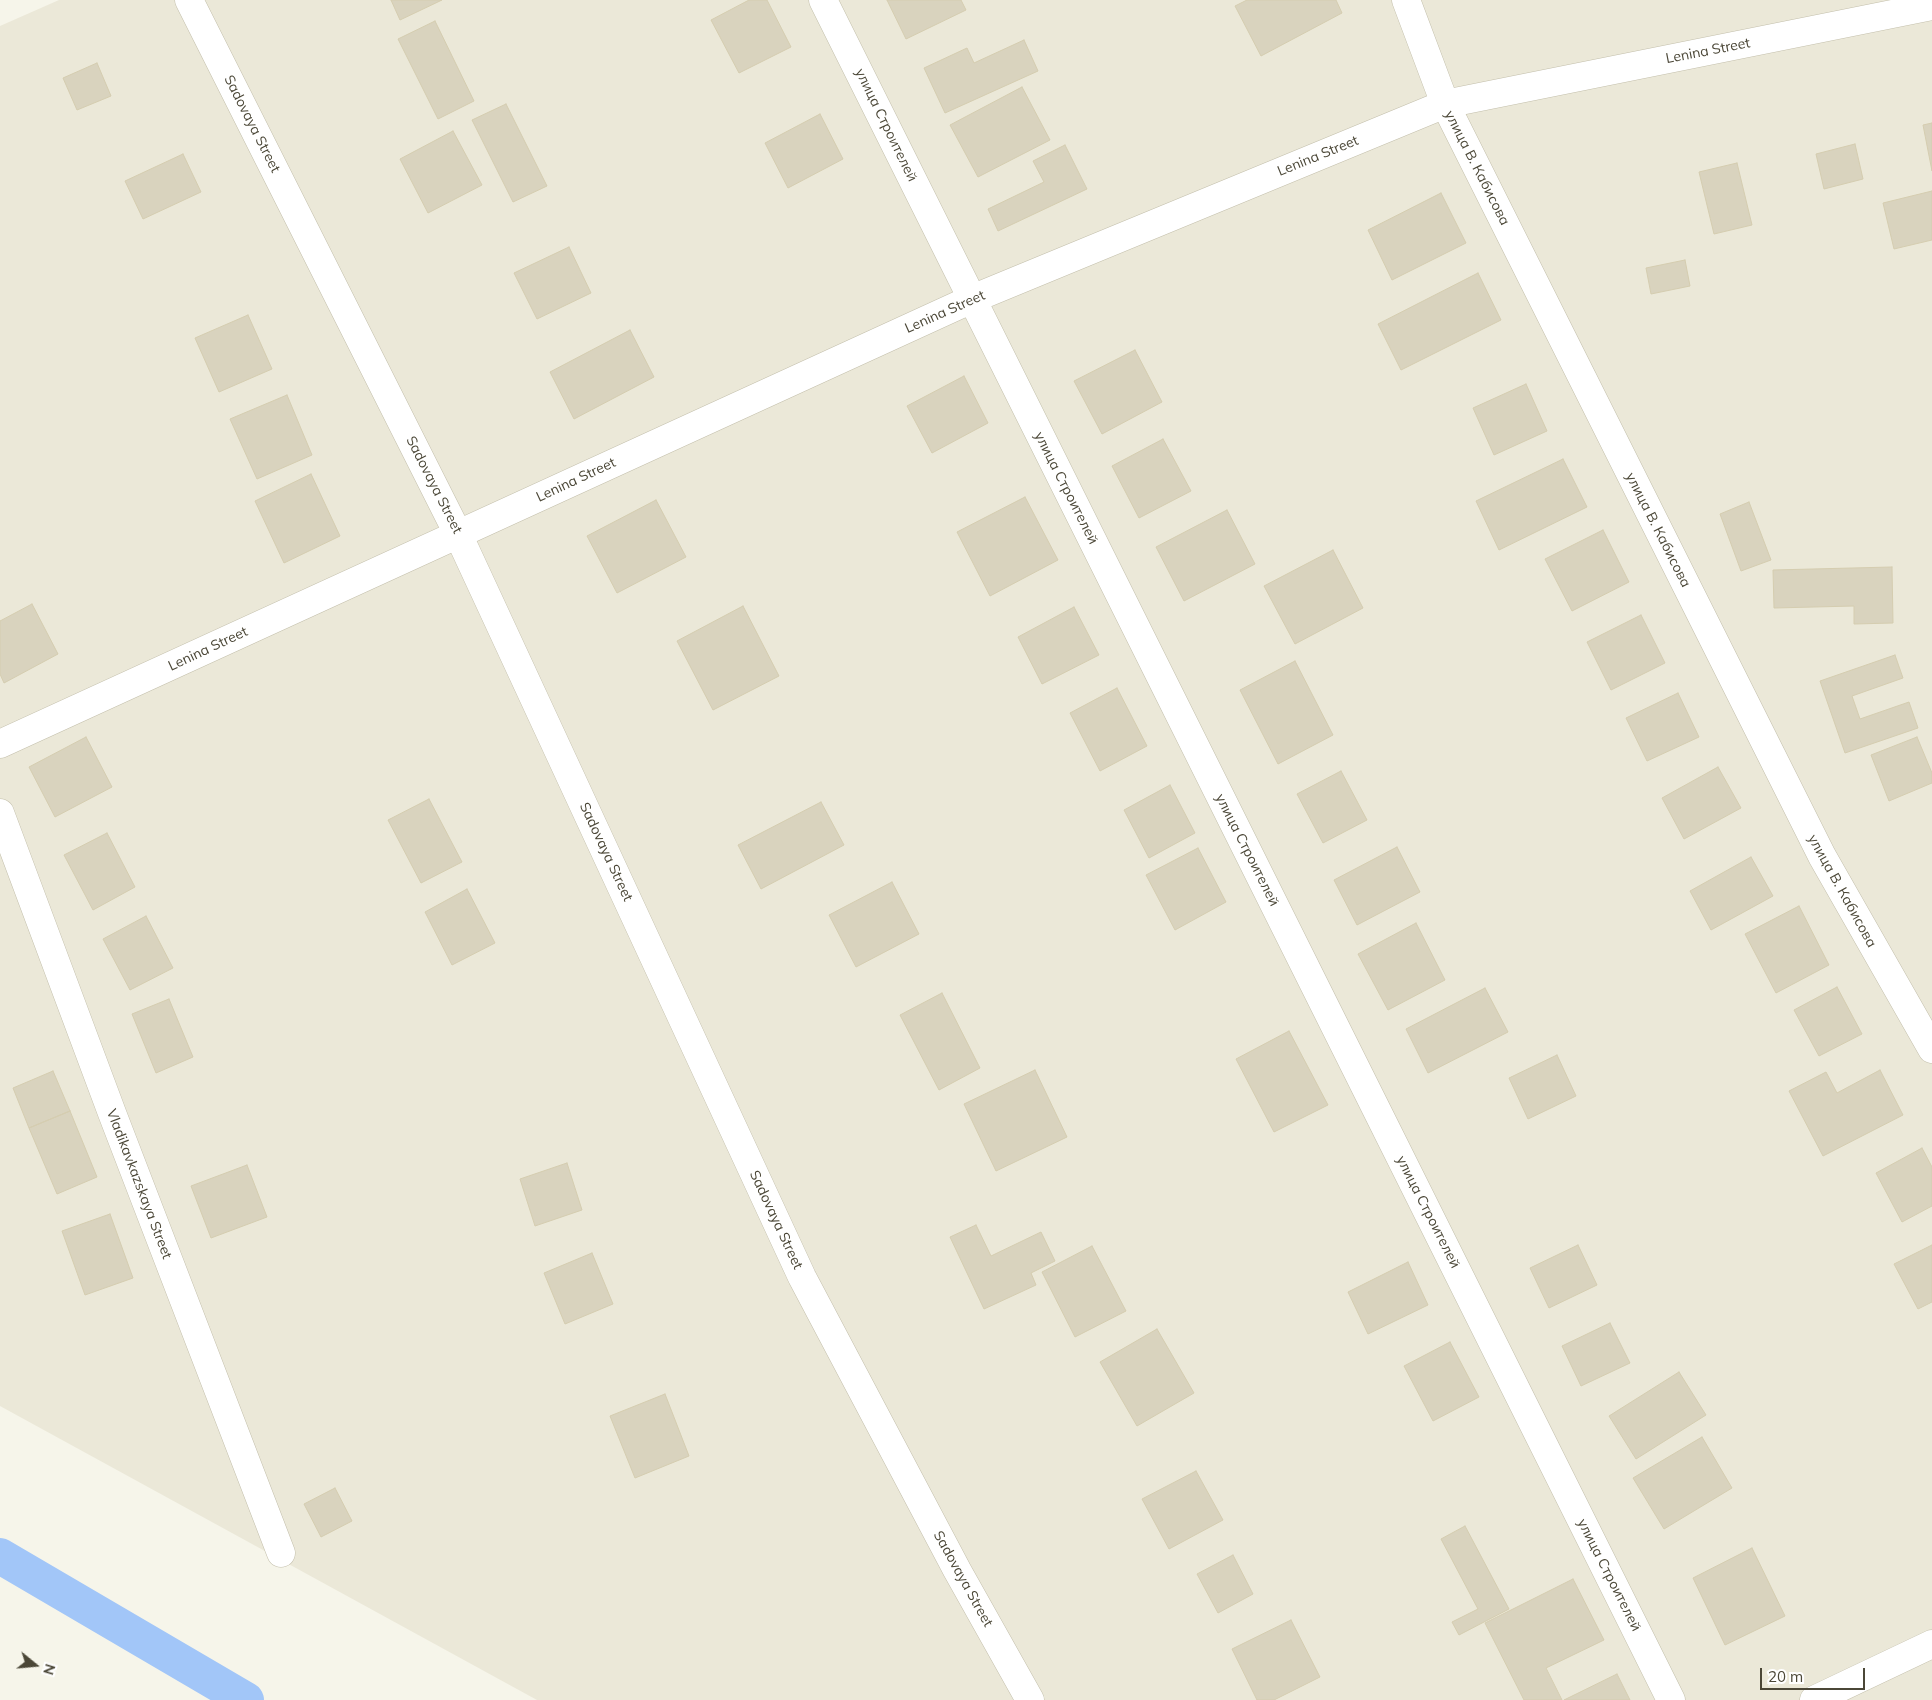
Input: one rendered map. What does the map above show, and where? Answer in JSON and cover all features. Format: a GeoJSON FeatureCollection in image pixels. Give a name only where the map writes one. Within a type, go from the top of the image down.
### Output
{"type":"FeatureCollection","features":[{"type":"Feature","properties":{"kind":"street","name":"Sadovaya Street"},"geometry":{"type":"LineString","coordinates":[[189,0],[458,534],[802,1276],[957,1570],[1030,1700]]}},
{"type":"Feature","properties":{"kind":"street","name":"улица Строителей"},"geometry":{"type":"LineString","coordinates":[[823,0],[1671,1700]]}},
{"type":"Feature","properties":{"kind":"street","name":"улица В. Кабисова"},"geometry":{"type":"LineString","coordinates":[[1406,0],[1445,104],[1822,856],[1932,1049]]}},
{"type":"Feature","properties":{"kind":"street","name":"Lenina Street"},"geometry":{"type":"LineString","coordinates":[[0,744],[972,299],[1445,104],[1932,6]]}},
{"type":"Feature","properties":{"kind":"street","name":"Vladikavkazskaya Street"},"geometry":{"type":"LineString","coordinates":[[0,813],[281,1553]]}},
{"type":"Feature","properties":{"kind":"street"},"geometry":{"type":"LineString","coordinates":[[1814,1700],[1932,1644]]}},
{"type":"Feature","properties":{"kind":"shaded area"},"geometry":{"type":"Polygon","coordinates":[[[59,0],[1932,0],[1932,1700],[537,1700],[0,1406],[0,26],[59,0]]]}},
{"type":"Feature","properties":{"kind":"building"},"geometry":{"type":"Polygon","coordinates":[[[391,0],[442,0],[400,20],[391,0]]]}},
{"type":"Feature","properties":{"kind":"building"},"geometry":{"type":"Polygon","coordinates":[[[749,0],[767,0],[791,47],[739,73],[711,20],[749,0]]]}},
{"type":"Feature","properties":{"kind":"building"},"geometry":{"type":"Polygon","coordinates":[[[887,0],[961,0],[966,10],[906,39],[887,0]]]}},
{"type":"Feature","properties":{"kind":"building"},"geometry":{"type":"Polygon","coordinates":[[[1247,0],[1336,0],[1342,13],[1261,56],[1235,6],[1247,0]]]}},
{"type":"Feature","properties":{"kind":"building"},"geometry":{"type":"Polygon","coordinates":[[[435,21],[474,101],[438,119],[398,39],[435,21]]]}},
{"type":"Feature","properties":{"kind":"building"},"geometry":{"type":"Polygon","coordinates":[[[1024,40],[1038,71],[945,113],[924,68],[967,48],[974,63],[1024,40]]]}},
{"type":"Feature","properties":{"kind":"building"},"geometry":{"type":"Polygon","coordinates":[[[97,63],[111,96],[77,110],[63,78],[97,63]]]}},
{"type":"Feature","properties":{"kind":"building"},"geometry":{"type":"Polygon","coordinates":[[[1022,87],[1050,140],[978,177],[950,125],[1022,87]]]}},
{"type":"Feature","properties":{"kind":"building"},"geometry":{"type":"Polygon","coordinates":[[[506,104],[547,186],[513,202],[472,120],[506,104]]]}},
{"type":"Feature","properties":{"kind":"building"},"geometry":{"type":"Polygon","coordinates":[[[820,114],[843,159],[788,188],[765,143],[820,114]]]}},
{"type":"Feature","properties":{"kind":"building"},"geometry":{"type":"Polygon","coordinates":[[[1932,123],[1932,171],[1923,125],[1932,123]]]}},
{"type":"Feature","properties":{"kind":"building"},"geometry":{"type":"Polygon","coordinates":[[[453,131],[482,185],[428,213],[400,159],[453,131]]]}},
{"type":"Feature","properties":{"kind":"building"},"geometry":{"type":"Polygon","coordinates":[[[1855,144],[1863,179],[1824,189],[1816,154],[1855,144]]]}},
{"type":"Feature","properties":{"kind":"building"},"geometry":{"type":"Polygon","coordinates":[[[1065,145],[1087,189],[998,231],[988,209],[1044,182],[1033,161],[1065,145]]]}},
{"type":"Feature","properties":{"kind":"building"},"geometry":{"type":"Polygon","coordinates":[[[183,154],[201,192],[143,219],[125,181],[183,154]]]}},
{"type":"Feature","properties":{"kind":"building"},"geometry":{"type":"Polygon","coordinates":[[[1737,163],[1752,225],[1714,234],[1699,172],[1737,163]]]}},
{"type":"Feature","properties":{"kind":"building"},"geometry":{"type":"Polygon","coordinates":[[[1932,191],[1932,240],[1894,249],[1883,203],[1932,191]]]}},
{"type":"Feature","properties":{"kind":"building"},"geometry":{"type":"Polygon","coordinates":[[[1441,193],[1466,243],[1392,280],[1368,230],[1441,193]]]}},
{"type":"Feature","properties":{"kind":"building"},"geometry":{"type":"Polygon","coordinates":[[[569,247],[591,293],[537,319],[514,273],[569,247]]]}},
{"type":"Feature","properties":{"kind":"building"},"geometry":{"type":"Polygon","coordinates":[[[1685,260],[1690,286],[1651,294],[1646,268],[1685,260]]]}},
{"type":"Feature","properties":{"kind":"building"},"geometry":{"type":"Polygon","coordinates":[[[1478,273],[1501,320],[1401,370],[1378,324],[1478,273]]]}},
{"type":"Feature","properties":{"kind":"building"},"geometry":{"type":"Polygon","coordinates":[[[248,315],[272,369],[219,392],[195,338],[248,315]]]}},
{"type":"Feature","properties":{"kind":"building"},"geometry":{"type":"Polygon","coordinates":[[[630,330],[654,377],[574,419],[550,372],[630,330]]]}},
{"type":"Feature","properties":{"kind":"building"},"geometry":{"type":"Polygon","coordinates":[[[1135,350],[1162,402],[1102,434],[1074,381],[1135,350]]]}},
{"type":"Feature","properties":{"kind":"building"},"geometry":{"type":"Polygon","coordinates":[[[964,376],[988,423],[932,453],[907,406],[964,376]]]}},
{"type":"Feature","properties":{"kind":"building"},"geometry":{"type":"Polygon","coordinates":[[[1526,384],[1547,431],[1494,455],[1473,408],[1526,384]]]}},
{"type":"Feature","properties":{"kind":"building"},"geometry":{"type":"Polygon","coordinates":[[[287,395],[312,455],[257,479],[230,419],[287,395]]]}},
{"type":"Feature","properties":{"kind":"building"},"geometry":{"type":"Polygon","coordinates":[[[1163,439],[1191,491],[1139,518],[1112,466],[1163,439]]]}},
{"type":"Feature","properties":{"kind":"building"},"geometry":{"type":"Polygon","coordinates":[[[1563,459],[1587,507],[1499,550],[1476,501],[1563,459]]]}},
{"type":"Feature","properties":{"kind":"building"},"geometry":{"type":"Polygon","coordinates":[[[311,474],[340,536],[284,563],[255,501],[311,474]]]}},
{"type":"Feature","properties":{"kind":"building"},"geometry":{"type":"Polygon","coordinates":[[[1025,497],[1058,560],[990,596],[957,532],[1025,497]]]}},
{"type":"Feature","properties":{"kind":"building"},"geometry":{"type":"Polygon","coordinates":[[[656,500],[686,557],[617,593],[587,536],[656,500]]]}},
{"type":"Feature","properties":{"kind":"building"},"geometry":{"type":"Polygon","coordinates":[[[1749,502],[1771,560],[1741,571],[1720,514],[1749,502]]]}},
{"type":"Feature","properties":{"kind":"building"},"geometry":{"type":"Polygon","coordinates":[[[1227,510],[1255,564],[1184,601],[1156,547],[1227,510]]]}},
{"type":"Feature","properties":{"kind":"building"},"geometry":{"type":"Polygon","coordinates":[[[1603,530],[1629,582],[1572,611],[1545,559],[1603,530]]]}},
{"type":"Feature","properties":{"kind":"building"},"geometry":{"type":"Polygon","coordinates":[[[1333,550],[1363,608],[1295,644],[1264,586],[1333,550]]]}},
{"type":"Feature","properties":{"kind":"building"},"geometry":{"type":"Polygon","coordinates":[[[1892,567],[1893,623],[1854,624],[1854,606],[1774,608],[1773,570],[1892,567]]]}},
{"type":"Feature","properties":{"kind":"building"},"geometry":{"type":"Polygon","coordinates":[[[32,604],[58,654],[4,683],[0,674],[0,621],[32,604]]]}},
{"type":"Feature","properties":{"kind":"building"},"geometry":{"type":"Polygon","coordinates":[[[743,606],[779,676],[713,710],[677,641],[743,606]]]}},
{"type":"Feature","properties":{"kind":"building"},"geometry":{"type":"Polygon","coordinates":[[[1074,607],[1099,655],[1042,684],[1018,637],[1074,607]]]}},
{"type":"Feature","properties":{"kind":"building"},"geometry":{"type":"Polygon","coordinates":[[[1641,615],[1665,663],[1611,690],[1587,642],[1641,615]]]}},
{"type":"Feature","properties":{"kind":"building"},"geometry":{"type":"Polygon","coordinates":[[[1895,655],[1903,678],[1852,696],[1860,719],[1909,702],[1918,728],[1845,753],[1820,681],[1895,655]]]}},
{"type":"Feature","properties":{"kind":"building"},"geometry":{"type":"Polygon","coordinates":[[[1295,661],[1333,735],[1278,764],[1240,690],[1295,661]]]}},
{"type":"Feature","properties":{"kind":"building"},"geometry":{"type":"Polygon","coordinates":[[[1117,688],[1147,746],[1100,771],[1070,713],[1117,688]]]}},
{"type":"Feature","properties":{"kind":"building"},"geometry":{"type":"Polygon","coordinates":[[[1678,693],[1699,737],[1647,761],[1626,718],[1678,693]]]}},
{"type":"Feature","properties":{"kind":"building"},"geometry":{"type":"Polygon","coordinates":[[[86,737],[112,787],[55,817],[29,767],[86,737]]]}},
{"type":"Feature","properties":{"kind":"building"},"geometry":{"type":"Polygon","coordinates":[[[1917,737],[1932,773],[1932,783],[1889,801],[1871,755],[1917,737]]]}},
{"type":"Feature","properties":{"kind":"building"},"geometry":{"type":"Polygon","coordinates":[[[1718,767],[1741,808],[1684,839],[1662,798],[1718,767]]]}},
{"type":"Feature","properties":{"kind":"building"},"geometry":{"type":"Polygon","coordinates":[[[1341,771],[1367,820],[1323,843],[1297,794],[1341,771]]]}},
{"type":"Feature","properties":{"kind":"building"},"geometry":{"type":"Polygon","coordinates":[[[1170,785],[1195,833],[1149,858],[1124,810],[1170,785]]]}},
{"type":"Feature","properties":{"kind":"building"},"geometry":{"type":"Polygon","coordinates":[[[429,799],[462,862],[421,883],[388,820],[429,799]]]}},
{"type":"Feature","properties":{"kind":"building"},"geometry":{"type":"Polygon","coordinates":[[[821,802],[844,845],[761,889],[738,845],[821,802]]]}},
{"type":"Feature","properties":{"kind":"building"},"geometry":{"type":"Polygon","coordinates":[[[107,833],[135,887],[93,910],[64,855],[107,833]]]}},
{"type":"Feature","properties":{"kind":"building"},"geometry":{"type":"Polygon","coordinates":[[[1397,847],[1420,892],[1357,925],[1334,880],[1397,847]]]}},
{"type":"Feature","properties":{"kind":"building"},"geometry":{"type":"Polygon","coordinates":[[[1198,848],[1226,902],[1175,930],[1146,875],[1198,848]]]}},
{"type":"Feature","properties":{"kind":"building"},"geometry":{"type":"Polygon","coordinates":[[[1751,857],[1773,896],[1711,930],[1690,891],[1751,857]]]}},
{"type":"Feature","properties":{"kind":"building"},"geometry":{"type":"Polygon","coordinates":[[[892,882],[919,934],[856,967],[829,915],[892,882]]]}},
{"type":"Feature","properties":{"kind":"building"},"geometry":{"type":"Polygon","coordinates":[[[467,889],[495,943],[452,965],[425,912],[467,889]]]}},
{"type":"Feature","properties":{"kind":"building"},"geometry":{"type":"Polygon","coordinates":[[[1799,906],[1829,965],[1776,993],[1745,934],[1799,906]]]}},
{"type":"Feature","properties":{"kind":"building"},"geometry":{"type":"Polygon","coordinates":[[[146,916],[173,968],[130,990],[103,939],[146,916]]]}},
{"type":"Feature","properties":{"kind":"building"},"geometry":{"type":"Polygon","coordinates":[[[1416,923],[1445,980],[1388,1010],[1358,954],[1416,923]]]}},
{"type":"Feature","properties":{"kind":"building"},"geometry":{"type":"Polygon","coordinates":[[[1837,987],[1862,1034],[1819,1056],[1794,1010],[1837,987]]]}},
{"type":"Feature","properties":{"kind":"building"},"geometry":{"type":"Polygon","coordinates":[[[1485,988],[1508,1032],[1428,1073],[1406,1029],[1485,988]]]}},
{"type":"Feature","properties":{"kind":"building"},"geometry":{"type":"Polygon","coordinates":[[[942,993],[980,1068],[939,1090],[900,1015],[942,993]]]}},
{"type":"Feature","properties":{"kind":"building"},"geometry":{"type":"Polygon","coordinates":[[[169,999],[193,1057],[156,1073],[132,1014],[169,999]]]}},
{"type":"Feature","properties":{"kind":"building"},"geometry":{"type":"Polygon","coordinates":[[[1289,1031],[1328,1105],[1274,1132],[1236,1059],[1289,1031]]]}},
{"type":"Feature","properties":{"kind":"building"},"geometry":{"type":"Polygon","coordinates":[[[1557,1055],[1576,1096],[1528,1119],[1509,1078],[1557,1055]]]}},
{"type":"Feature","properties":{"kind":"building"},"geometry":{"type":"Polygon","coordinates":[[[1035,1070],[1067,1137],[996,1171],[964,1104],[1035,1070]]]}},
{"type":"Feature","properties":{"kind":"building"},"geometry":{"type":"Polygon","coordinates":[[[1880,1070],[1903,1115],[1823,1156],[1789,1091],[1826,1072],[1837,1093],[1880,1070]]]}},
{"type":"Feature","properties":{"kind":"building"},"geometry":{"type":"Polygon","coordinates":[[[53,1071],[70,1111],[29,1128],[13,1088],[53,1071]]]}},
{"type":"Feature","properties":{"kind":"building"},"geometry":{"type":"Polygon","coordinates":[[[70,1111],[97,1177],[57,1194],[29,1128],[70,1111]]]}},
{"type":"Feature","properties":{"kind":"building"},"geometry":{"type":"Polygon","coordinates":[[[1922,1148],[1932,1167],[1932,1206],[1902,1222],[1876,1173],[1922,1148]]]}},
{"type":"Feature","properties":{"kind":"building"},"geometry":{"type":"Polygon","coordinates":[[[567,1163],[582,1210],[535,1226],[520,1179],[567,1163]]]}},
{"type":"Feature","properties":{"kind":"building"},"geometry":{"type":"Polygon","coordinates":[[[247,1165],[267,1217],[211,1238],[191,1186],[247,1165]]]}},
{"type":"Feature","properties":{"kind":"building"},"geometry":{"type":"Polygon","coordinates":[[[110,1214],[133,1278],[85,1295],[62,1231],[110,1214]]]}},
{"type":"Feature","properties":{"kind":"building"},"geometry":{"type":"Polygon","coordinates":[[[976,1225],[991,1256],[1041,1232],[1055,1261],[1031,1273],[1036,1285],[984,1309],[950,1237],[976,1225]]]}},
{"type":"Feature","properties":{"kind":"building"},"geometry":{"type":"Polygon","coordinates":[[[1578,1245],[1597,1285],[1549,1308],[1530,1268],[1578,1245]]]}},
{"type":"Feature","properties":{"kind":"building"},"geometry":{"type":"Polygon","coordinates":[[[1932,1245],[1932,1302],[1918,1309],[1894,1264],[1932,1245]]]}},
{"type":"Feature","properties":{"kind":"building"},"geometry":{"type":"Polygon","coordinates":[[[1092,1246],[1126,1311],[1075,1337],[1042,1272],[1092,1246]]]}},
{"type":"Feature","properties":{"kind":"building"},"geometry":{"type":"Polygon","coordinates":[[[592,1253],[613,1304],[565,1324],[544,1273],[592,1253]]]}},
{"type":"Feature","properties":{"kind":"building"},"geometry":{"type":"Polygon","coordinates":[[[1408,1262],[1428,1305],[1368,1334],[1348,1292],[1408,1262]]]}},
{"type":"Feature","properties":{"kind":"building"},"geometry":{"type":"Polygon","coordinates":[[[1610,1323],[1630,1363],[1581,1386],[1562,1346],[1610,1323]]]}},
{"type":"Feature","properties":{"kind":"building"},"geometry":{"type":"Polygon","coordinates":[[[1157,1329],[1194,1393],[1137,1426],[1100,1362],[1157,1329]]]}},
{"type":"Feature","properties":{"kind":"building"},"geometry":{"type":"Polygon","coordinates":[[[1450,1342],[1479,1397],[1433,1421],[1404,1366],[1450,1342]]]}},
{"type":"Feature","properties":{"kind":"building"},"geometry":{"type":"Polygon","coordinates":[[[1679,1372],[1706,1415],[1636,1459],[1609,1416],[1679,1372]]]}},
{"type":"Feature","properties":{"kind":"building"},"geometry":{"type":"Polygon","coordinates":[[[665,1394],[689,1456],[635,1478],[610,1416],[665,1394]]]}},
{"type":"Feature","properties":{"kind":"building"},"geometry":{"type":"Polygon","coordinates":[[[1702,1437],[1732,1488],[1664,1529],[1633,1478],[1702,1437]]]}},
{"type":"Feature","properties":{"kind":"building"},"geometry":{"type":"Polygon","coordinates":[[[1196,1471],[1223,1520],[1169,1549],[1142,1499],[1196,1471]]]}},
{"type":"Feature","properties":{"kind":"building"},"geometry":{"type":"Polygon","coordinates":[[[335,1488],[352,1521],[321,1537],[304,1504],[335,1488]]]}},
{"type":"Feature","properties":{"kind":"building"},"geometry":{"type":"Polygon","coordinates":[[[1465,1526],[1509,1609],[1459,1635],[1452,1622],[1478,1609],[1441,1539],[1465,1526]]]}},
{"type":"Feature","properties":{"kind":"building"},"geometry":{"type":"Polygon","coordinates":[[[1752,1548],[1785,1616],[1725,1645],[1693,1578],[1752,1548]]]}},
{"type":"Feature","properties":{"kind":"building"},"geometry":{"type":"Polygon","coordinates":[[[1233,1555],[1253,1594],[1218,1613],[1197,1574],[1233,1555]]]}},
{"type":"Feature","properties":{"kind":"building"},"geometry":{"type":"Polygon","coordinates":[[[1573,1579],[1604,1640],[1546,1668],[1562,1700],[1524,1700],[1485,1623],[1573,1579]]]}},
{"type":"Feature","properties":{"kind":"building"},"geometry":{"type":"Polygon","coordinates":[[[1291,1620],[1320,1677],[1274,1700],[1257,1700],[1232,1649],[1291,1620]]]}},
{"type":"Feature","properties":{"kind":"building"},"geometry":{"type":"Polygon","coordinates":[[[1617,1674],[1630,1700],[1564,1700],[1617,1674]]]}},
{"type":"Feature","properties":{"kind":"waterway"},"geometry":{"type":"LineString","coordinates":[[0,1556],[246,1700]]}}]}
